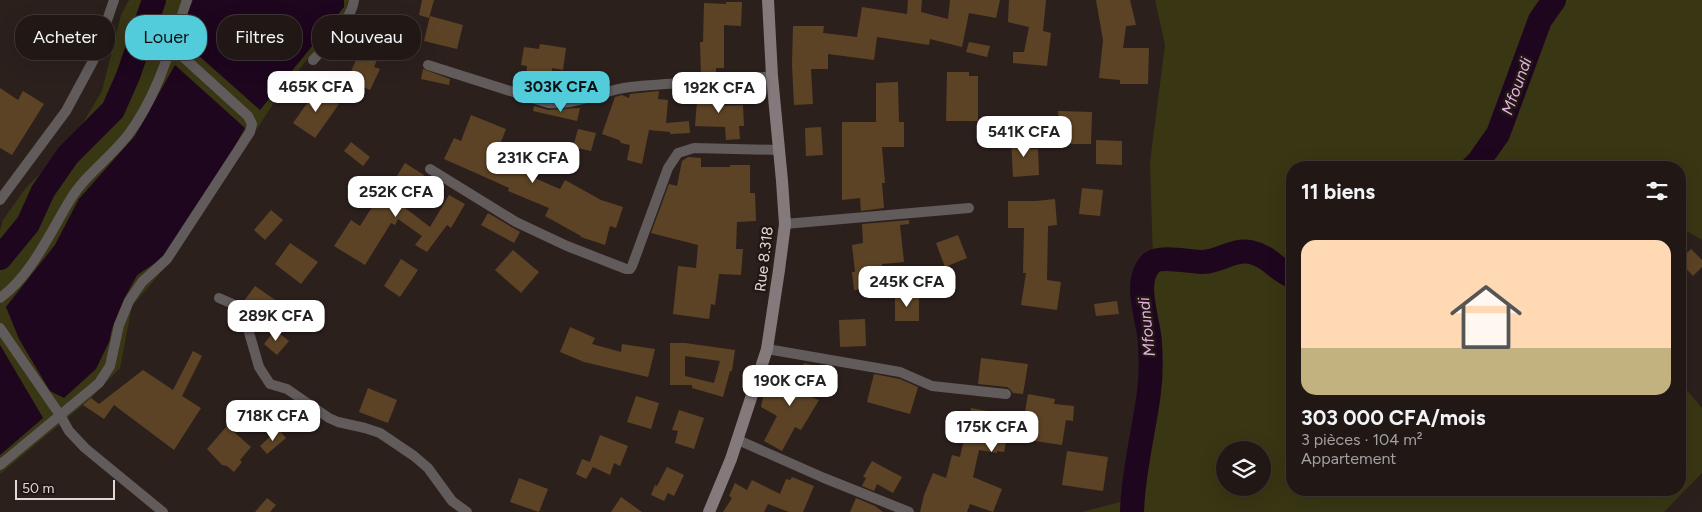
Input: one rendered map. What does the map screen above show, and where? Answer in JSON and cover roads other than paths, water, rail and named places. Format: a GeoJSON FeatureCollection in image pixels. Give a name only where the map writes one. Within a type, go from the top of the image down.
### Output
{"type":"FeatureCollection","features":[{"type":"Feature","properties":{"kind":"main road","name":"Rue 8.318"},"geometry":{"type":"LineString","coordinates":[[709,512],[720,489],[738,440],[767,349],[780,270],[785,224],[772,76],[768,0]]}},
{"type":"Feature","properties":{"kind":"street"},"geometry":{"type":"LineString","coordinates":[[0,200],[66,111],[93,61],[114,0]]}},
{"type":"Feature","properties":{"kind":"street"},"geometry":{"type":"LineString","coordinates":[[182,15],[187,0]]}},
{"type":"Feature","properties":{"kind":"street"},"geometry":{"type":"LineString","coordinates":[[348,15],[353,8],[354,0]]}},
{"type":"Feature","properties":{"kind":"street"},"geometry":{"type":"LineString","coordinates":[[0,298],[12,288],[43,247],[77,189],[129,133],[150,98],[166,60]]}},
{"type":"Feature","properties":{"kind":"street"},"geometry":{"type":"LineString","coordinates":[[0,464],[99,383],[110,366],[119,325],[129,300],[142,282],[167,259],[250,132],[252,124],[248,116],[186,60]]}},
{"type":"Feature","properties":{"kind":"street"},"geometry":{"type":"LineString","coordinates":[[428,65],[548,103],[560,104],[629,87],[726,82],[772,76]]}},
{"type":"Feature","properties":{"kind":"street"},"geometry":{"type":"LineString","coordinates":[[430,169],[516,222],[567,246],[630,269],[668,168],[678,154],[694,148],[779,150]]}},
{"type":"Feature","properties":{"kind":"street"},"geometry":{"type":"LineString","coordinates":[[785,224],[969,208]]}},
{"type":"Feature","properties":{"kind":"street"},"geometry":{"type":"LineString","coordinates":[[219,298],[242,308],[259,367],[270,384],[287,389],[329,418],[380,434],[414,456],[428,468],[452,501],[467,512]]}},
{"type":"Feature","properties":{"kind":"street"},"geometry":{"type":"LineString","coordinates":[[0,328],[60,415],[69,432],[85,448],[163,512]]}},
{"type":"Feature","properties":{"kind":"street"},"geometry":{"type":"LineString","coordinates":[[767,349],[900,372],[932,386],[1006,394]]}},
{"type":"Feature","properties":{"kind":"street"},"geometry":{"type":"LineString","coordinates":[[738,440],[824,478],[909,512]]}},
{"type":"Feature","properties":{"kind":"waterway"},"geometry":{"type":"LineString","coordinates":[[0,258],[28,224],[43,191],[68,155],[113,110],[128,76],[154,0]]}},
{"type":"Feature","properties":{"kind":"waterway","name":"Mfoundi"},"geometry":{"type":"LineString","coordinates":[[1479,161],[1498,134],[1540,20],[1554,0]]}},
{"type":"Feature","properties":{"kind":"waterway","name":"Mfoundi"},"geometry":{"type":"LineString","coordinates":[[1132,512],[1134,482],[1147,407],[1151,362],[1149,333],[1142,291],[1145,271],[1151,263],[1161,259],[1203,262],[1216,260],[1238,252],[1250,252],[1263,257],[1286,273]]}}]}
